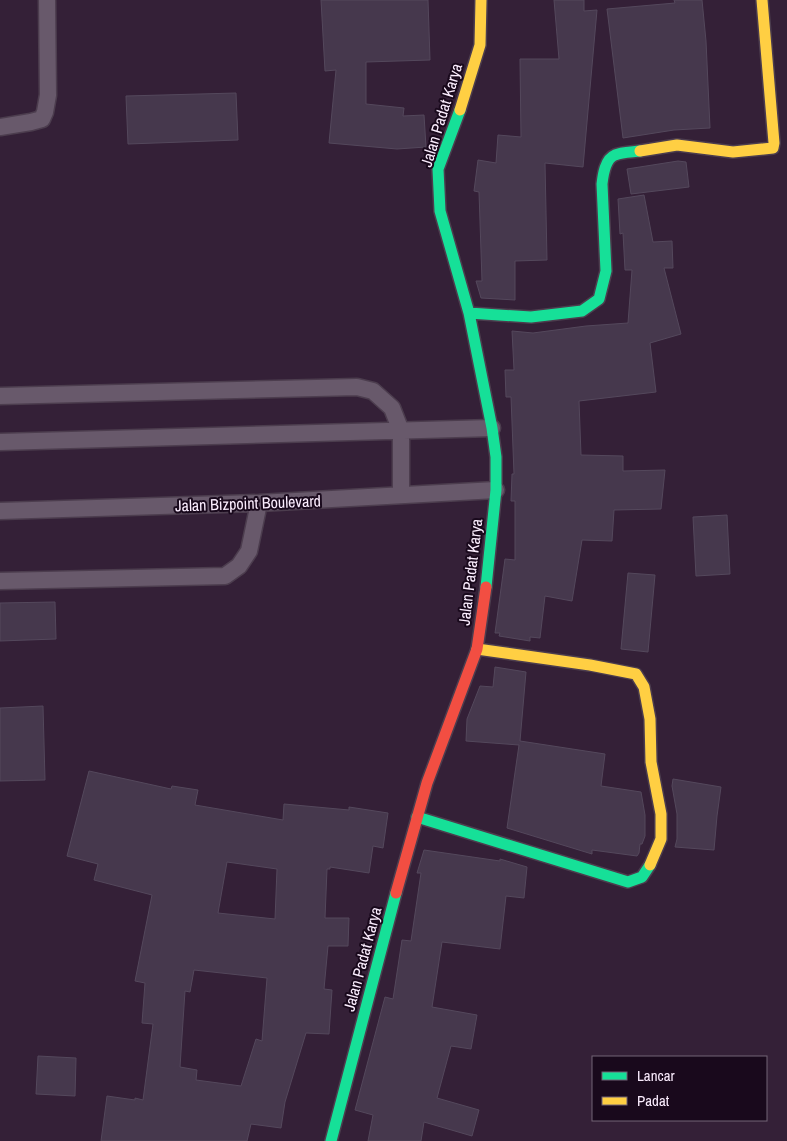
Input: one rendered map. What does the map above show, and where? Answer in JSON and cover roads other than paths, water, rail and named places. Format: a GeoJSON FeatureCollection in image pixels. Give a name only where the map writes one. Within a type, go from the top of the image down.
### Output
{"type":"FeatureCollection","features":[{"type":"Feature","properties":{"kind":"street","name":"Jalan Padat Karya"},"geometry":{"type":"LineString","coordinates":[[331,1141],[417,816],[427,783],[476,649],[487,577],[496,490],[496,457],[469,313],[440,211],[438,169],[466,92],[480,45],[481,0]]}},
{"type":"Feature","properties":{"kind":"street"},"geometry":{"type":"LineString","coordinates":[[469,313],[531,317],[582,311],[599,299],[606,272],[602,184],[607,164],[616,155],[677,145],[733,152],[773,148],[762,0]]}},
{"type":"Feature","properties":{"kind":"street"},"geometry":{"type":"LineString","coordinates":[[417,816],[628,882],[642,877],[652,862],[661,839],[661,814],[651,762],[650,718],[644,687],[636,674],[590,665],[476,649]]}},
{"type":"Feature","properties":{"kind":"lane"},"geometry":{"type":"LineString","coordinates":[[0,127],[42,119],[45,112],[48,95],[47,0]]}},
{"type":"Feature","properties":{"kind":"lane"},"geometry":{"type":"LineString","coordinates":[[0,396],[357,387],[373,391],[392,408],[400,431],[400,495]]}},
{"type":"Feature","properties":{"kind":"lane"},"geometry":{"type":"LineString","coordinates":[[0,442],[492,428]]}},
{"type":"Feature","properties":{"kind":"lane","name":"Jalan Bizpoint Boulevard"},"geometry":{"type":"LineString","coordinates":[[0,511],[259,503],[496,490]]}},
{"type":"Feature","properties":{"kind":"lane"},"geometry":{"type":"LineString","coordinates":[[0,581],[225,576],[239,566],[249,551],[259,503]]}}]}
